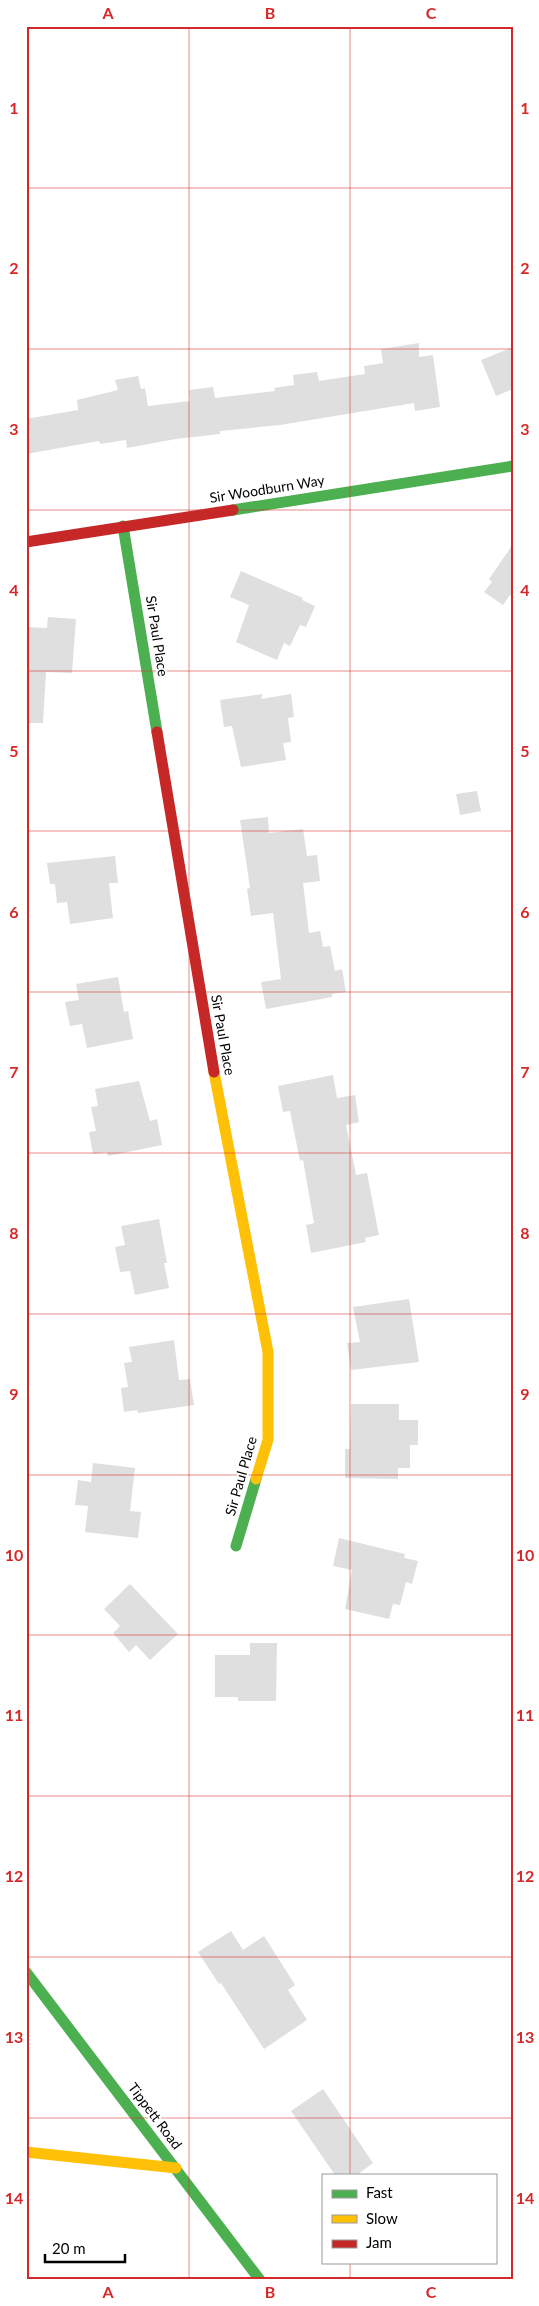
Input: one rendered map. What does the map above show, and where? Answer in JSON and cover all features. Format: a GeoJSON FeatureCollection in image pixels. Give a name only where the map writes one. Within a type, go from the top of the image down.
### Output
{"type":"FeatureCollection","features":[{"type":"Feature","properties":{"kind":"street","name":"Sir Woodburn Way"},"geometry":{"type":"LineString","coordinates":[[26,542],[513,466]]}},
{"type":"Feature","properties":{"kind":"street","name":"Sir Paul Place"},"geometry":{"type":"LineString","coordinates":[[124,526],[221,1112],[268,1352],[268,1440],[236,1546]]}},
{"type":"Feature","properties":{"kind":"street","name":"Tippett Road"},"geometry":{"type":"LineString","coordinates":[[26,1972],[260,2280]]}},
{"type":"Feature","properties":{"kind":"street"},"geometry":{"type":"LineString","coordinates":[[26,2152],[176,2168]]}},
{"type":"Feature","properties":{"kind":"building"},"geometry":{"type":"Polygon","coordinates":[[[419,343],[419,357],[433,355],[440,407],[415,411],[414,403],[280,425],[220,431],[220,434],[176,439],[127,448],[126,440],[100,444],[99,441],[26,454],[26,419],[78,410],[77,400],[118,390],[115,380],[138,376],[141,389],[145,388],[148,406],[190,401],[189,390],[213,387],[215,398],[275,391],[274,388],[294,385],[293,375],[317,372],[319,381],[365,374],[364,366],[383,363],[381,349],[419,343]]]}},
{"type":"Feature","properties":{"kind":"building"},"geometry":{"type":"Polygon","coordinates":[[[513,347],[513,389],[496,396],[481,360],[513,347]]]}},
{"type":"Feature","properties":{"kind":"building"},"geometry":{"type":"Polygon","coordinates":[[[513,544],[513,597],[510,595],[503,605],[484,592],[492,582],[489,579],[513,544]]]}},
{"type":"Feature","properties":{"kind":"building"},"geometry":{"type":"Polygon","coordinates":[[[241,571],[303,598],[302,600],[315,606],[306,627],[300,625],[290,646],[284,643],[277,660],[236,642],[249,605],[230,597],[241,571]]]}},
{"type":"Feature","properties":{"kind":"building"},"geometry":{"type":"Polygon","coordinates":[[[48,617],[76,619],[72,673],[46,672],[43,723],[26,723],[26,627],[47,628],[48,617]]]}},
{"type":"Feature","properties":{"kind":"building"},"geometry":{"type":"Polygon","coordinates":[[[263,694],[261,699],[291,694],[294,717],[288,718],[291,742],[283,743],[286,760],[241,767],[232,726],[224,727],[220,700],[263,694]]]}},
{"type":"Feature","properties":{"kind":"building"},"geometry":{"type":"Polygon","coordinates":[[[477,791],[481,811],[460,815],[456,794],[477,791]]]}},
{"type":"Feature","properties":{"kind":"building"},"geometry":{"type":"Polygon","coordinates":[[[268,817],[269,833],[303,829],[307,856],[317,855],[320,881],[303,883],[309,933],[320,931],[323,947],[330,946],[335,971],[342,969],[346,992],[332,994],[332,997],[266,1009],[261,982],[281,979],[273,913],[251,916],[247,889],[250,888],[240,820],[268,817]]]}},
{"type":"Feature","properties":{"kind":"building"},"geometry":{"type":"Polygon","coordinates":[[[115,856],[118,883],[109,883],[113,918],[70,924],[67,902],[57,903],[55,884],[50,884],[47,863],[115,856]]]}},
{"type":"Feature","properties":{"kind":"building"},"geometry":{"type":"Polygon","coordinates":[[[118,977],[124,1012],[128,1011],[133,1039],[87,1048],[82,1024],[70,1026],[65,1002],[79,1000],[76,984],[118,977]]]}},
{"type":"Feature","properties":{"kind":"building"},"geometry":{"type":"Polygon","coordinates":[[[333,1075],[337,1098],[355,1095],[359,1122],[346,1125],[356,1175],[367,1173],[379,1235],[365,1238],[366,1242],[311,1253],[306,1225],[314,1223],[303,1160],[300,1161],[290,1111],[283,1112],[278,1086],[333,1075]]]}},
{"type":"Feature","properties":{"kind":"building"},"geometry":{"type":"Polygon","coordinates":[[[139,1081],[150,1121],[157,1119],[162,1145],[108,1156],[107,1152],[93,1154],[89,1132],[96,1131],[91,1107],[98,1106],[95,1089],[139,1081]]]}},
{"type":"Feature","properties":{"kind":"building"},"geometry":{"type":"Polygon","coordinates":[[[159,1219],[167,1263],[164,1263],[169,1288],[135,1295],[130,1271],[120,1272],[115,1247],[125,1245],[121,1226],[159,1219]]]}},
{"type":"Feature","properties":{"kind":"building"},"geometry":{"type":"Polygon","coordinates":[[[409,1299],[419,1362],[351,1370],[347,1343],[360,1342],[353,1307],[409,1299]]]}},
{"type":"Feature","properties":{"kind":"building"},"geometry":{"type":"Polygon","coordinates":[[[174,1340],[179,1380],[190,1379],[194,1405],[138,1413],[137,1410],[124,1412],[121,1388],[128,1387],[124,1363],[132,1362],[129,1347],[174,1340]]]}},
{"type":"Feature","properties":{"kind":"building"},"geometry":{"type":"Polygon","coordinates":[[[351,1404],[399,1404],[399,1420],[418,1420],[418,1445],[410,1445],[410,1468],[398,1468],[398,1479],[345,1478],[345,1449],[350,1449],[351,1404]]]}},
{"type":"Feature","properties":{"kind":"building"},"geometry":{"type":"Polygon","coordinates":[[[93,1463],[135,1468],[130,1511],[141,1512],[138,1538],[85,1532],[88,1506],[75,1505],[78,1480],[91,1482],[93,1463]]]}},
{"type":"Feature","properties":{"kind":"building"},"geometry":{"type":"Polygon","coordinates":[[[339,1538],[405,1554],[404,1558],[418,1561],[412,1584],[406,1582],[400,1605],[393,1604],[389,1619],[345,1609],[352,1570],[333,1566],[339,1538]]]}},
{"type":"Feature","properties":{"kind":"building"},"geometry":{"type":"Polygon","coordinates":[[[130,1584],[178,1634],[150,1660],[136,1645],[129,1652],[113,1633],[120,1626],[104,1609],[130,1584]]]}},
{"type":"Feature","properties":{"kind":"building"},"geometry":{"type":"Polygon","coordinates":[[[250,1643],[277,1643],[276,1701],[238,1701],[238,1697],[215,1697],[215,1655],[250,1655],[250,1643]]]}},
{"type":"Feature","properties":{"kind":"building"},"geometry":{"type":"Polygon","coordinates":[[[231,1931],[243,1950],[264,1936],[295,1985],[288,1990],[307,2020],[264,2049],[221,1983],[219,1984],[198,1952],[231,1931]]]}},
{"type":"Feature","properties":{"kind":"building"},"geometry":{"type":"Polygon","coordinates":[[[323,2089],[373,2163],[358,2174],[334,2174],[291,2111],[323,2089]]]}},
{"type":"Feature","properties":{"kind":"traffic: fast"},"geometry":{"type":"LineString","coordinates":[[233,510],[513,466]]}},
{"type":"Feature","properties":{"kind":"traffic: fast"},"geometry":{"type":"LineString","coordinates":[[123,526],[157,732]]}},
{"type":"Feature","properties":{"kind":"traffic: fast"},"geometry":{"type":"LineString","coordinates":[[236,1546],[256,1479]]}},
{"type":"Feature","properties":{"kind":"traffic: fast"},"geometry":{"type":"LineString","coordinates":[[26,1972],[260,2280]]}},
{"type":"Feature","properties":{"kind":"traffic: slow"},"geometry":{"type":"LineString","coordinates":[[214,1072],[268,1352],[268,1440],[256,1479]]}},
{"type":"Feature","properties":{"kind":"traffic: slow"},"geometry":{"type":"LineString","coordinates":[[26,2152],[176,2168]]}},
{"type":"Feature","properties":{"kind":"traffic: jam"},"geometry":{"type":"LineString","coordinates":[[26,542],[233,510]]}},
{"type":"Feature","properties":{"kind":"traffic: jam"},"geometry":{"type":"LineString","coordinates":[[157,732],[214,1072]]}}]}
